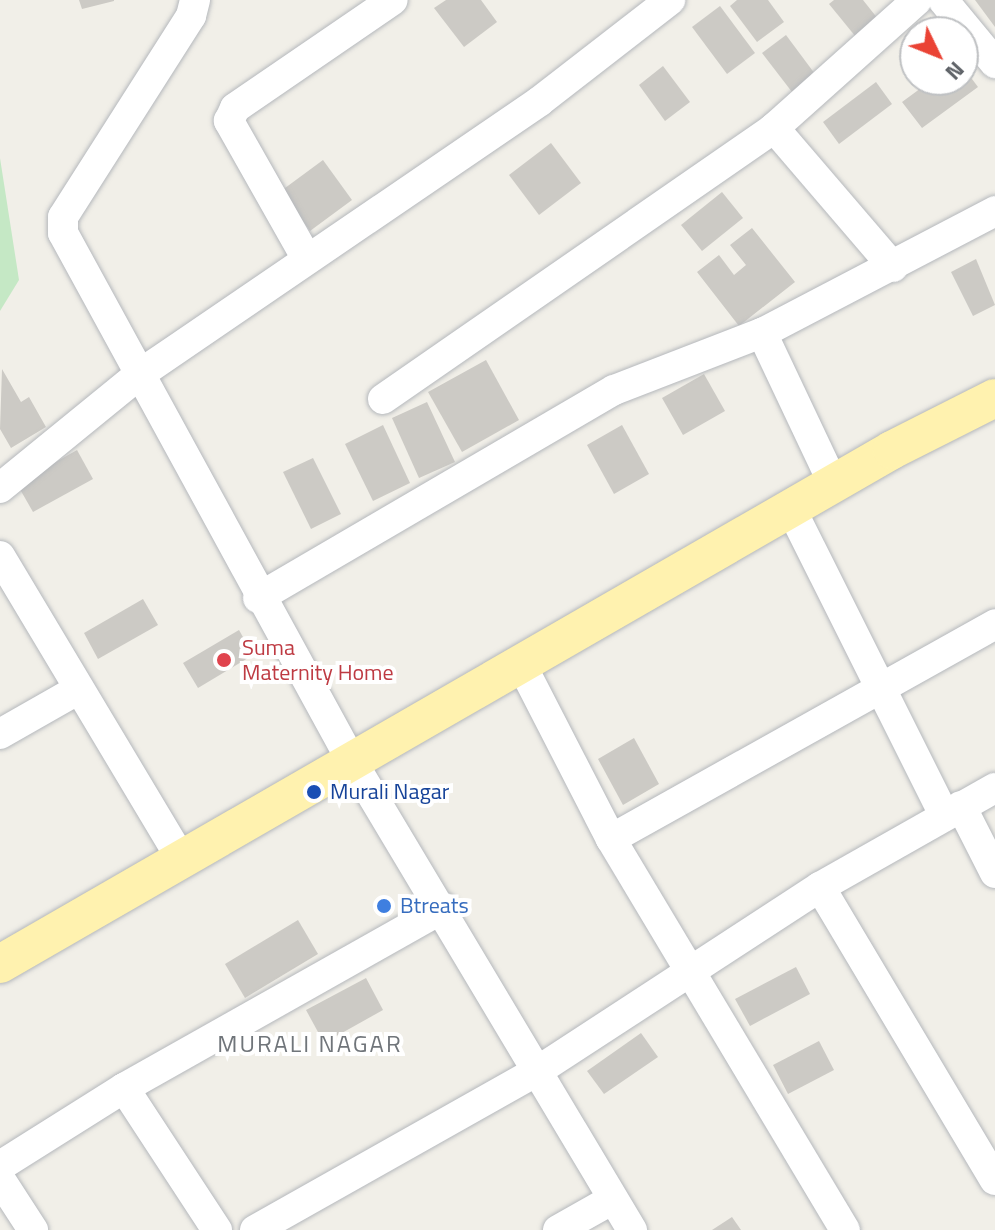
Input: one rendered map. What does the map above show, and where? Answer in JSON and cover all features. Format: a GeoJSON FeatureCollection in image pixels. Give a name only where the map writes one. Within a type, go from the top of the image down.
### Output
{"type":"FeatureCollection","features":[{"type":"Feature","properties":{"kind":"main road"},"geometry":{"type":"LineString","coordinates":[[0,964],[180,857],[834,485],[995,398]]}},
{"type":"Feature","properties":{"kind":"street"},"geometry":{"type":"LineString","coordinates":[[195,0],[191,16],[63,217],[69,247],[258,598],[351,760],[444,908],[632,1230]]}},
{"type":"Feature","properties":{"kind":"street"},"geometry":{"type":"LineString","coordinates":[[307,259],[229,121],[235,108],[393,0]]}},
{"type":"Feature","properties":{"kind":"street"},"geometry":{"type":"LineString","coordinates":[[0,488],[140,374],[540,101],[670,0]]}},
{"type":"Feature","properties":{"kind":"street"},"geometry":{"type":"LineString","coordinates":[[383,399],[774,128],[917,0]]}},
{"type":"Feature","properties":{"kind":"street"},"geometry":{"type":"LineString","coordinates":[[943,0],[995,63]]}},
{"type":"Feature","properties":{"kind":"street"},"geometry":{"type":"LineString","coordinates":[[774,128],[893,267]]}},
{"type":"Feature","properties":{"kind":"street"},"geometry":{"type":"LineString","coordinates":[[258,598],[614,390],[762,333],[995,211]]}},
{"type":"Feature","properties":{"kind":"street"},"geometry":{"type":"LineString","coordinates":[[762,333],[834,485]]}},
{"type":"Feature","properties":{"kind":"street"},"geometry":{"type":"LineString","coordinates":[[792,511],[881,688],[953,811],[995,873]]}},
{"type":"Feature","properties":{"kind":"street"},"geometry":{"type":"LineString","coordinates":[[0,556],[180,857]]}},
{"type":"Feature","properties":{"kind":"street"},"geometry":{"type":"LineString","coordinates":[[611,839],[995,624]]}},
{"type":"Feature","properties":{"kind":"street"},"geometry":{"type":"LineString","coordinates":[[521,664],[611,839],[686,972],[845,1230]]}},
{"type":"Feature","properties":{"kind":"street"},"geometry":{"type":"LineString","coordinates":[[0,734],[79,689]]}},
{"type":"Feature","properties":{"kind":"street"},"geometry":{"type":"LineString","coordinates":[[255,1230],[539,1070],[820,887],[995,788]]}},
{"type":"Feature","properties":{"kind":"street"},"geometry":{"type":"LineString","coordinates":[[820,887],[995,1180]]}},
{"type":"Feature","properties":{"kind":"street"},"geometry":{"type":"LineString","coordinates":[[0,1166],[124,1088],[444,908]]}},
{"type":"Feature","properties":{"kind":"street"},"geometry":{"type":"LineString","coordinates":[[124,1088],[217,1230]]}},
{"type":"Feature","properties":{"kind":"street"},"geometry":{"type":"LineString","coordinates":[[0,1179],[33,1230]]}},
{"type":"Feature","properties":{"kind":"street"},"geometry":{"type":"LineString","coordinates":[[558,1230],[613,1199]]}},
{"type":"Feature","properties":{"kind":"green space"},"geometry":{"type":"Polygon","coordinates":[[[0,158],[19,280],[0,311],[0,158]]]}},
{"type":"Feature","properties":{"kind":"building"},"geometry":{"type":"Polygon","coordinates":[[[79,0],[114,0],[114,1],[82,9],[79,0]]]}},
{"type":"Feature","properties":{"kind":"building"},"geometry":{"type":"Polygon","coordinates":[[[446,0],[481,0],[497,22],[464,47],[434,8],[446,0]]]}},
{"type":"Feature","properties":{"kind":"building"},"geometry":{"type":"Polygon","coordinates":[[[737,0],[768,0],[784,22],[757,42],[730,6],[737,0]]]}},
{"type":"Feature","properties":{"kind":"building"},"geometry":{"type":"Polygon","coordinates":[[[834,0],[863,0],[882,24],[860,42],[829,4],[834,0]]]}},
{"type":"Feature","properties":{"kind":"building"},"geometry":{"type":"Polygon","coordinates":[[[975,0],[995,0],[995,27],[975,0]]]}},
{"type":"Feature","properties":{"kind":"building"},"geometry":{"type":"Polygon","coordinates":[[[720,6],[755,53],[727,74],[692,27],[720,6]]]}},
{"type":"Feature","properties":{"kind":"building"},"geometry":{"type":"Polygon","coordinates":[[[786,35],[815,74],[792,92],[762,53],[786,35]]]}},
{"type":"Feature","properties":{"kind":"building"},"geometry":{"type":"Polygon","coordinates":[[[663,66],[690,102],[665,121],[639,85],[663,66]]]}},
{"type":"Feature","properties":{"kind":"building"},"geometry":{"type":"Polygon","coordinates":[[[876,82],[892,104],[839,144],[823,122],[876,82]]]}},
{"type":"Feature","properties":{"kind":"building"},"geometry":{"type":"Polygon","coordinates":[[[910,96],[966,96],[922,128],[902,102],[910,96]]]}},
{"type":"Feature","properties":{"kind":"building"},"geometry":{"type":"Polygon","coordinates":[[[551,143],[581,183],[539,215],[509,175],[551,143]]]}},
{"type":"Feature","properties":{"kind":"building"},"geometry":{"type":"Polygon","coordinates":[[[323,160],[352,200],[310,231],[281,191],[323,160]]]}},
{"type":"Feature","properties":{"kind":"building"},"geometry":{"type":"Polygon","coordinates":[[[722,192],[743,218],[702,251],[681,225],[722,192]]]}},
{"type":"Feature","properties":{"kind":"building"},"geometry":{"type":"Polygon","coordinates":[[[752,228],[795,282],[739,326],[697,272],[719,255],[734,275],[746,265],[730,245],[752,228]]]}},
{"type":"Feature","properties":{"kind":"building"},"geometry":{"type":"Polygon","coordinates":[[[976,259],[995,305],[973,316],[951,272],[976,259]]]}},
{"type":"Feature","properties":{"kind":"building"},"geometry":{"type":"Polygon","coordinates":[[[486,360],[519,420],[462,452],[428,392],[486,360]]]}},
{"type":"Feature","properties":{"kind":"building"},"geometry":{"type":"Polygon","coordinates":[[[2,369],[21,402],[29,397],[46,427],[11,448],[0,429],[2,369]]]}},
{"type":"Feature","properties":{"kind":"building"},"geometry":{"type":"Polygon","coordinates":[[[704,374],[725,411],[683,435],[662,398],[704,374]]]}},
{"type":"Feature","properties":{"kind":"building"},"geometry":{"type":"Polygon","coordinates":[[[427,402],[455,462],[419,478],[392,418],[427,402]]]}},
{"type":"Feature","properties":{"kind":"building"},"geometry":{"type":"Polygon","coordinates":[[[383,425],[410,483],[373,501],[345,444],[383,425]]]}},
{"type":"Feature","properties":{"kind":"building"},"geometry":{"type":"Polygon","coordinates":[[[622,425],[649,474],[614,494],[587,445],[622,425]]]}},
{"type":"Feature","properties":{"kind":"building"},"geometry":{"type":"Polygon","coordinates":[[[77,450],[93,479],[33,512],[17,484],[77,450]]]}},
{"type":"Feature","properties":{"kind":"building"},"geometry":{"type":"Polygon","coordinates":[[[313,458],[341,514],[311,529],[283,472],[313,458]]]}},
{"type":"Feature","properties":{"kind":"building"},"geometry":{"type":"Polygon","coordinates":[[[143,599],[158,625],[98,659],[84,633],[143,599]]]}},
{"type":"Feature","properties":{"kind":"building"},"geometry":{"type":"Polygon","coordinates":[[[239,630],[253,655],[198,688],[183,663],[239,630]]]}},
{"type":"Feature","properties":{"kind":"building"},"geometry":{"type":"Polygon","coordinates":[[[634,738],[659,784],[623,805],[598,759],[634,738]]]}},
{"type":"Feature","properties":{"kind":"building"},"geometry":{"type":"Polygon","coordinates":[[[298,920],[318,954],[245,998],[225,964],[298,920]]]}},
{"type":"Feature","properties":{"kind":"building"},"geometry":{"type":"Polygon","coordinates":[[[796,967],[810,994],[750,1026],[735,999],[796,967]]]}},
{"type":"Feature","properties":{"kind":"building"},"geometry":{"type":"Polygon","coordinates":[[[366,978],[383,1010],[324,1043],[306,1010],[366,978]]]}},
{"type":"Feature","properties":{"kind":"building"},"geometry":{"type":"Polygon","coordinates":[[[641,1033],[658,1057],[604,1094],[587,1071],[641,1033]]]}},
{"type":"Feature","properties":{"kind":"building"},"geometry":{"type":"Polygon","coordinates":[[[819,1041],[834,1070],[788,1094],[773,1065],[819,1041]]]}},
{"type":"Feature","properties":{"kind":"building"},"geometry":{"type":"Polygon","coordinates":[[[732,1217],[741,1230],[712,1230],[732,1217]]]}},
{"type":"Feature","properties":{"kind":"place","name":"Suma Maternity Home"},"geometry":{"type":"Point","coordinates":[224,660]}},
{"type":"Feature","properties":{"kind":"place","name":"Murali Nagar"},"geometry":{"type":"Point","coordinates":[314,792]}},
{"type":"Feature","properties":{"kind":"place","name":"Btreats"},"geometry":{"type":"Point","coordinates":[384,906]}},
{"type":"Feature","properties":{"kind":"district","name":"MURALI NAGAR"},"geometry":{"type":"Point","coordinates":[310,1044]}}]}
